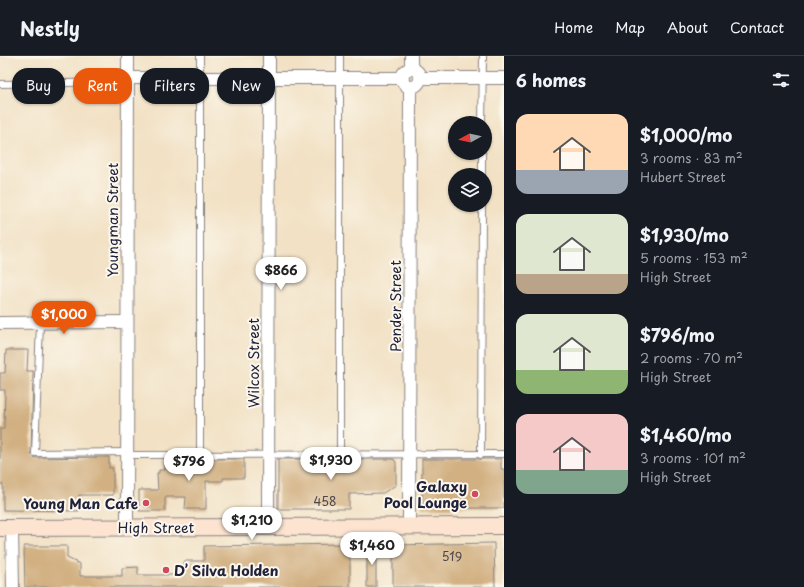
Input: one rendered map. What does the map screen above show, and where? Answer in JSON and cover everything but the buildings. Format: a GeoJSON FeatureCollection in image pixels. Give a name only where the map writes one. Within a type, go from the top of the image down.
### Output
{"type":"FeatureCollection","features":[{"type":"Feature","properties":{"kind":"main road","name":"High Street"},"geometry":{"type":"LineString","coordinates":[[6,528],[504,526]]}},
{"type":"Feature","properties":{"kind":"street","name":"Youngman Street"},"geometry":{"type":"LineString","coordinates":[[128,56],[128,68]]}},
{"type":"Feature","properties":{"kind":"street","name":"Wilcox Street"},"geometry":{"type":"LineString","coordinates":[[269,56],[269,68]]}},
{"type":"Feature","properties":{"kind":"street"},"geometry":{"type":"LineString","coordinates":[[411,56],[411,69]]}},
{"type":"Feature","properties":{"kind":"street"},"geometry":{"type":"LineString","coordinates":[[275,78],[340,78],[406,82],[416,86],[420,78],[418,72],[411,69]]}},
{"type":"Feature","properties":{"kind":"street"},"geometry":{"type":"LineString","coordinates":[[406,82],[406,71],[411,69]]}},
{"type":"Feature","properties":{"kind":"street"},"geometry":{"type":"LineString","coordinates":[[420,78],[504,78]]}},
{"type":"Feature","properties":{"kind":"street","name":"Pender Street"},"geometry":{"type":"LineString","coordinates":[[406,82],[409,526]]}},
{"type":"Feature","properties":{"kind":"street","name":"Youngman Street"},"geometry":{"type":"LineString","coordinates":[[127,528],[128,104]]}},
{"type":"Feature","properties":{"kind":"street","name":"Wilcox Street"},"geometry":{"type":"LineString","coordinates":[[268,527],[269,104]]}},
{"type":"Feature","properties":{"kind":"street"},"geometry":{"type":"LineString","coordinates":[[0,323],[40,324],[127,322]]}},
{"type":"Feature","properties":{"kind":"street"},"geometry":{"type":"LineString","coordinates":[[6,528],[13,587]]}},
{"type":"Feature","properties":{"kind":"lane"},"geometry":{"type":"LineString","coordinates":[[200,56],[200,68]]}},
{"type":"Feature","properties":{"kind":"lane"},"geometry":{"type":"LineString","coordinates":[[340,56],[340,455]]}},
{"type":"Feature","properties":{"kind":"lane"},"geometry":{"type":"LineString","coordinates":[[482,116],[483,56]]}},
{"type":"Feature","properties":{"kind":"lane"},"geometry":{"type":"LineString","coordinates":[[0,84],[73,82]]}},
{"type":"Feature","properties":{"kind":"lane"},"geometry":{"type":"LineString","coordinates":[[200,104],[200,454]]}},
{"type":"Feature","properties":{"kind":"lane"},"geometry":{"type":"LineString","coordinates":[[481,454],[482,212]]}},
{"type":"Feature","properties":{"kind":"lane"},"geometry":{"type":"LineString","coordinates":[[40,324],[35,453],[340,455],[504,454]]}},
{"type":"Feature","properties":{"kind":"place","name":"Galaxy Pool Lounge"},"geometry":{"type":"Point","coordinates":[475,494]}},
{"type":"Feature","properties":{"kind":"place","name":"Young Man Cafe"},"geometry":{"type":"Point","coordinates":[146,503]}},
{"type":"Feature","properties":{"kind":"place","name":"D’ Silva Holden"},"geometry":{"type":"Point","coordinates":[166,570]}}]}
